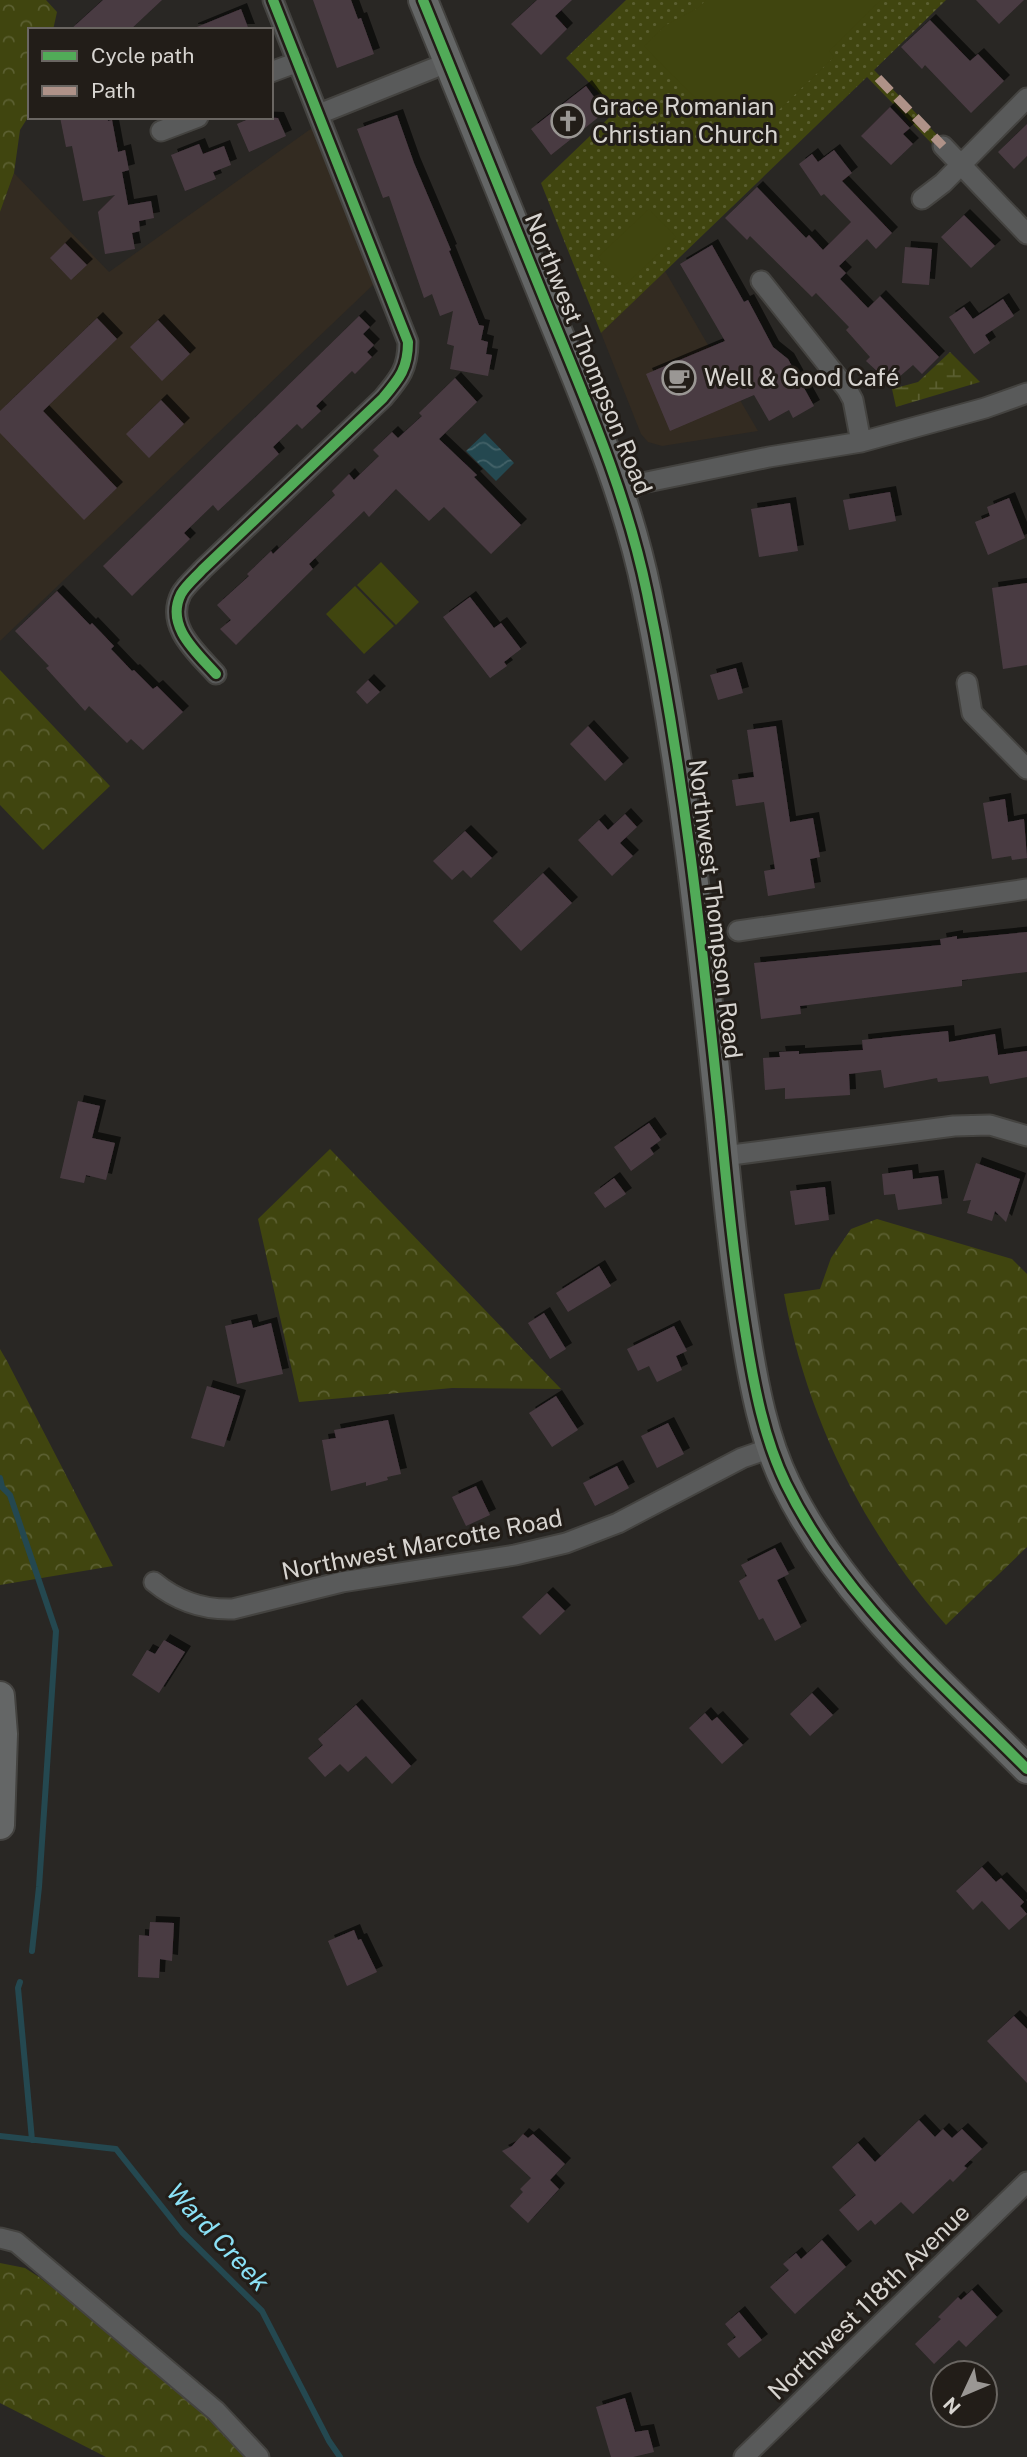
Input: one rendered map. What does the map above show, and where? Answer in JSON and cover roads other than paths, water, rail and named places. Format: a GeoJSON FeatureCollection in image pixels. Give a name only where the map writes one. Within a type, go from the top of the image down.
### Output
{"type":"FeatureCollection","features":[{"type":"Feature","properties":{"kind":"street"},"geometry":{"type":"LineString","coordinates":[[216,674],[187,642],[177,622],[181,595],[203,569],[383,398],[399,378],[408,360],[408,342],[273,0]]}},
{"type":"Feature","properties":{"kind":"street","name":"Northwest Thompson Road"},"geometry":{"type":"LineString","coordinates":[[423,0],[622,493],[647,591],[661,661],[703,962],[740,1302],[753,1380],[771,1448],[785,1482],[831,1561],[881,1622],[1027,1769]]}},
{"type":"Feature","properties":{"kind":"street"},"geometry":{"type":"LineString","coordinates":[[273,71],[298,62]]}},
{"type":"Feature","properties":{"kind":"street"},"geometry":{"type":"LineString","coordinates":[[319,114],[449,62]]}},
{"type":"Feature","properties":{"kind":"street"},"geometry":{"type":"LineString","coordinates":[[922,199],[943,183],[1027,98]]}},
{"type":"Feature","properties":{"kind":"street"},"geometry":{"type":"LineString","coordinates":[[161,131],[193,119]]}},
{"type":"Feature","properties":{"kind":"street"},"geometry":{"type":"LineString","coordinates":[[943,146],[1027,234]]}},
{"type":"Feature","properties":{"kind":"street"},"geometry":{"type":"LineString","coordinates":[[761,281],[847,389],[853,400],[861,442]]}},
{"type":"Feature","properties":{"kind":"street"},"geometry":{"type":"LineString","coordinates":[[622,493],[642,483],[769,457],[861,442],[985,408],[1027,393]]}},
{"type":"Feature","properties":{"kind":"street"},"geometry":{"type":"LineString","coordinates":[[968,683],[972,713],[1027,769]]}},
{"type":"Feature","properties":{"kind":"street"},"geometry":{"type":"LineString","coordinates":[[738,931],[1027,889]]}},
{"type":"Feature","properties":{"kind":"street"},"geometry":{"type":"LineString","coordinates":[[724,1156],[954,1126],[990,1125],[1027,1136]]}},
{"type":"Feature","properties":{"kind":"street","name":"Northwest Marcotte Road"},"geometry":{"type":"LineString","coordinates":[[154,1582],[177,1598],[194,1604],[216,1609],[233,1609],[342,1582],[515,1555],[566,1543],[618,1523],[742,1458],[771,1448]]}},
{"type":"Feature","properties":{"kind":"street"},"geometry":{"type":"LineString","coordinates":[[0,1696],[3,1734],[0,1825]]}},
{"type":"Feature","properties":{"kind":"street","name":"Northwest 118th Avenue"},"geometry":{"type":"LineString","coordinates":[[744,2457],[1027,2182]]}},
{"type":"Feature","properties":{"kind":"street"},"geometry":{"type":"LineString","coordinates":[[0,2238],[16,2242],[224,2419],[259,2457]]}},
{"type":"Feature","properties":{"kind":"water"},"geometry":{"type":"Polygon","coordinates":[[[485,433],[514,463],[496,481],[466,451],[485,433]]]}},
{"type":"Feature","properties":{"kind":"waterway"},"geometry":{"type":"LineString","coordinates":[[0,1478],[2,1487],[10,1495],[56,1631],[39,1887],[32,1951]]}},
{"type":"Feature","properties":{"kind":"waterway"},"geometry":{"type":"LineString","coordinates":[[20,1982],[18,1988],[32,2140]]}},
{"type":"Feature","properties":{"kind":"waterway","name":"Ward Creek"},"geometry":{"type":"LineString","coordinates":[[0,2136],[116,2149],[182,2232],[262,2311],[329,2441],[340,2457]]}},
{"type":"Feature","properties":{"kind":"place","name":"Grace Romanian Christian Church"},"geometry":{"type":"Point","coordinates":[568,121]}},
{"type":"Feature","properties":{"kind":"place","name":"Well & Good Café"},"geometry":{"type":"Point","coordinates":[679,378]}}]}
